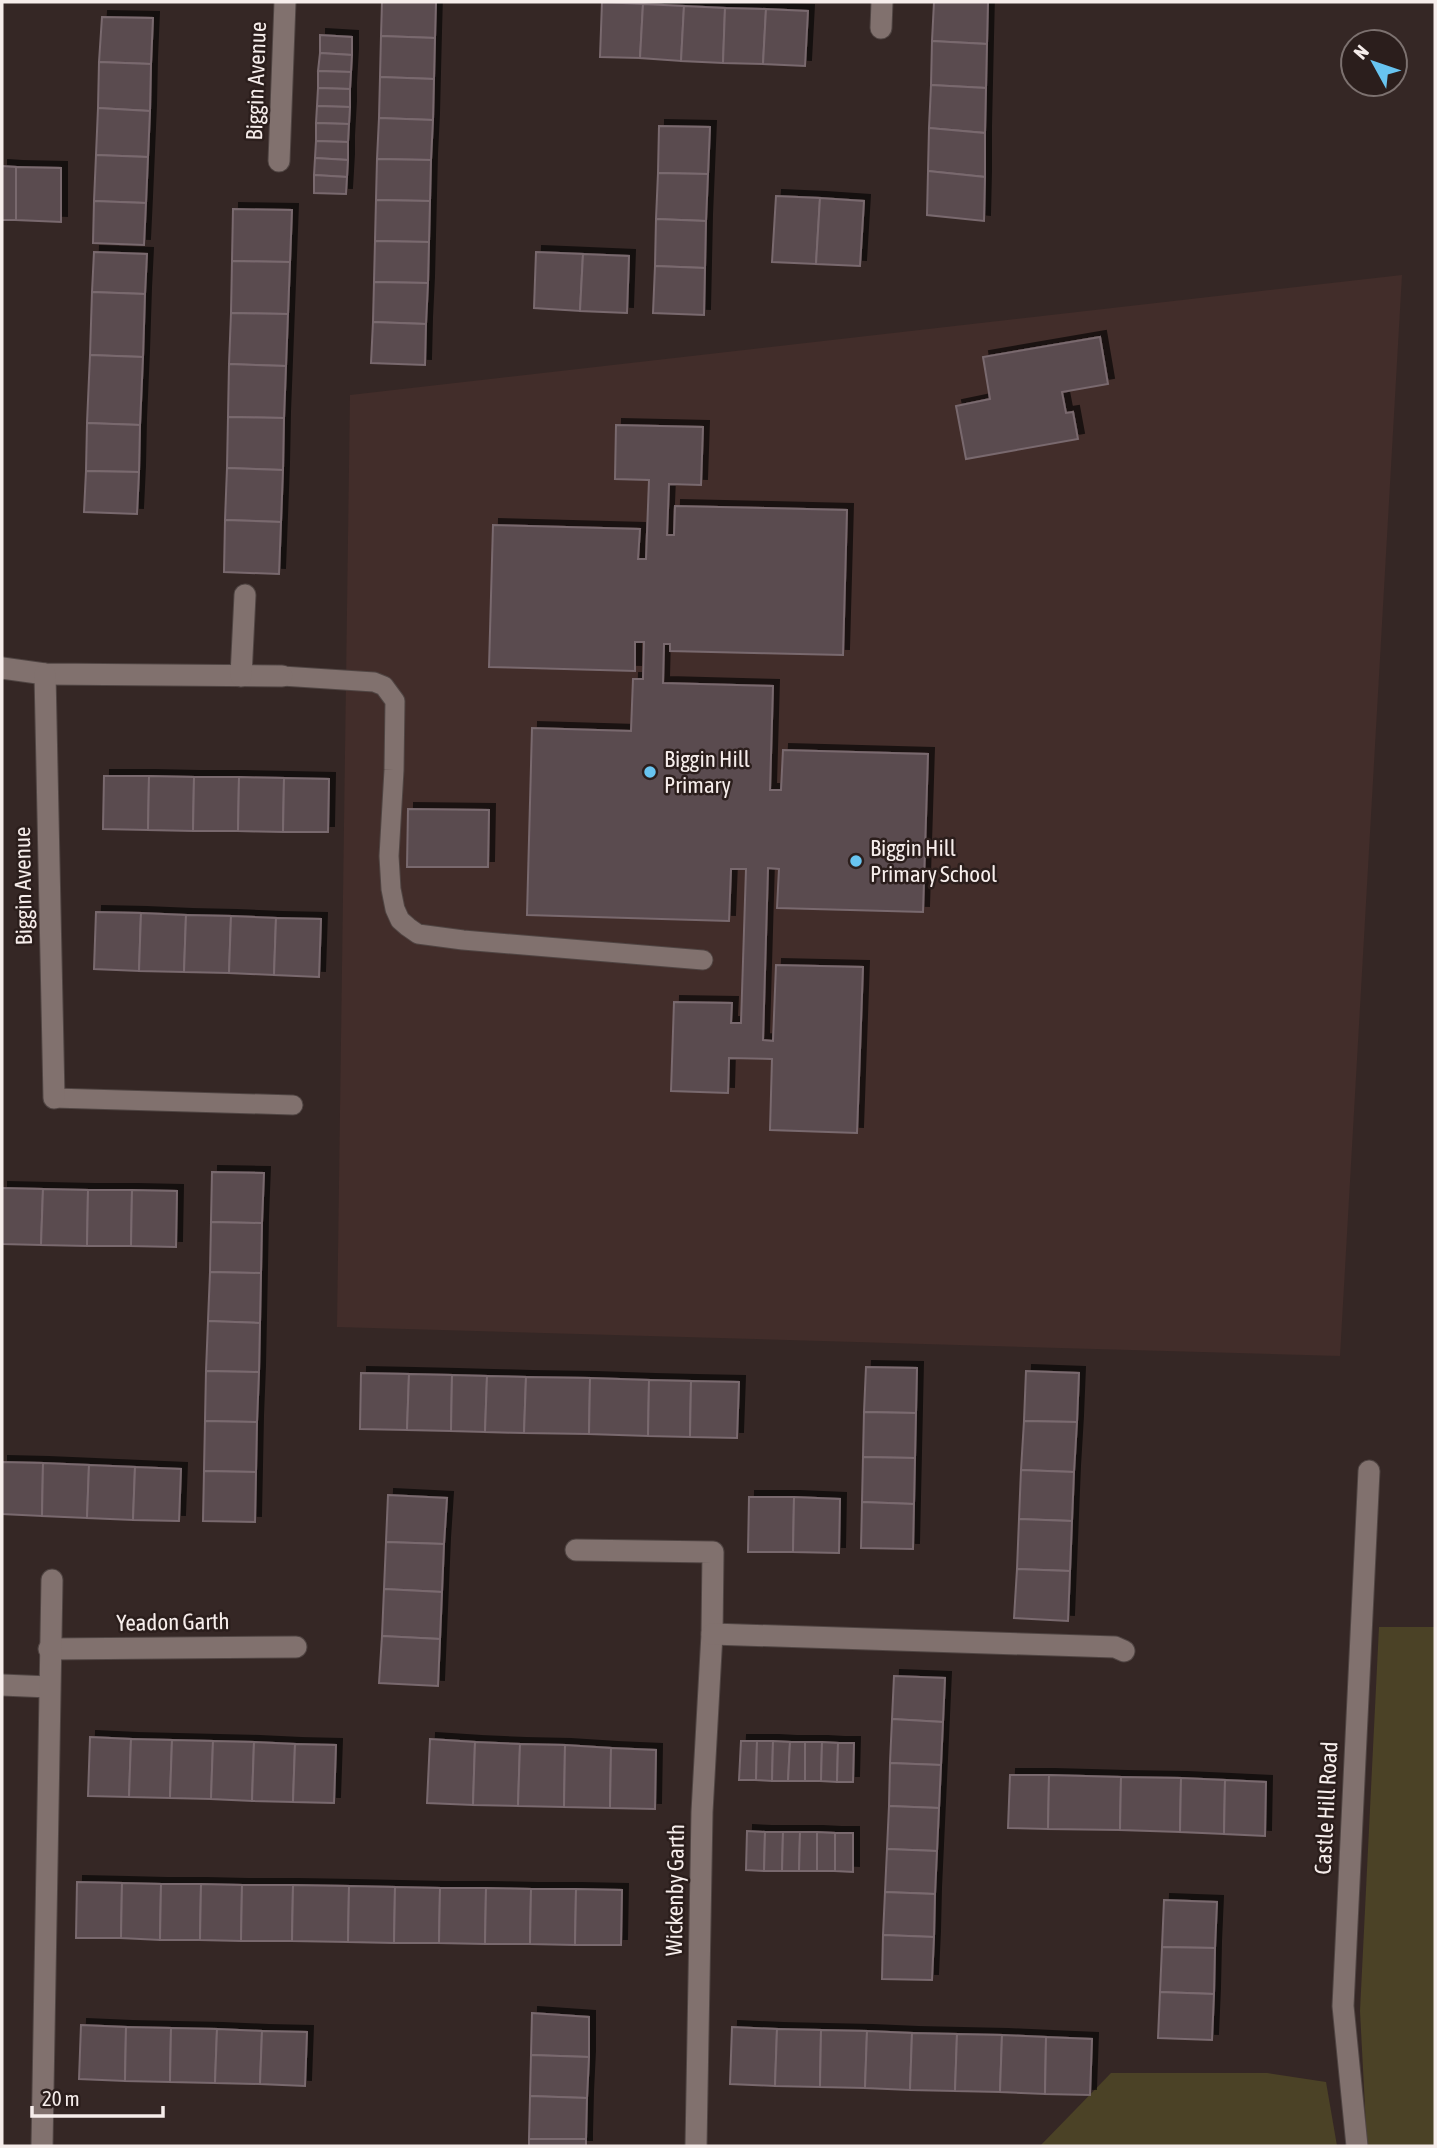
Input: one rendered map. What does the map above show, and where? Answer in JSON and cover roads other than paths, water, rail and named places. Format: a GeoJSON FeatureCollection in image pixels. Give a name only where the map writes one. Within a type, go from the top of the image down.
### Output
{"type":"FeatureCollection","features":[{"type":"Feature","properties":{"kind":"street","name":"Biggin Avenue"},"geometry":{"type":"LineString","coordinates":[[279,161],[285,2]]}},
{"type":"Feature","properties":{"kind":"street"},"geometry":{"type":"LineString","coordinates":[[881,28],[882,2]]}},
{"type":"Feature","properties":{"kind":"street"},"geometry":{"type":"LineString","coordinates":[[241,676],[245,595]]}},
{"type":"Feature","properties":{"kind":"street"},"geometry":{"type":"LineString","coordinates":[[2,668],[45,674],[282,676]]}},
{"type":"Feature","properties":{"kind":"street","name":"Biggin Avenue"},"geometry":{"type":"LineString","coordinates":[[45,674],[54,1098]]}},
{"type":"Feature","properties":{"kind":"street","name":"Castle Hill Road"},"geometry":{"type":"LineString","coordinates":[[1357,2146],[1343,2006],[1369,1471]]}},
{"type":"Feature","properties":{"kind":"street","name":"Wickenby Garth"},"geometry":{"type":"LineString","coordinates":[[576,1550],[713,1552],[712,1634],[702,1812],[696,2146]]}},
{"type":"Feature","properties":{"kind":"street"},"geometry":{"type":"LineString","coordinates":[[42,2146],[52,1580]]}},
{"type":"Feature","properties":{"kind":"street"},"geometry":{"type":"LineString","coordinates":[[712,1634],[1115,1647],[1124,1651]]}},
{"type":"Feature","properties":{"kind":"street","name":"Yeadon Garth"},"geometry":{"type":"LineString","coordinates":[[49,1649],[296,1647]]}},
{"type":"Feature","properties":{"kind":"street"},"geometry":{"type":"LineString","coordinates":[[2,1685],[49,1687]]}},
{"type":"Feature","properties":{"kind":"lane"},"geometry":{"type":"LineString","coordinates":[[282,676],[374,682],[384,686],[395,701],[395,761],[389,856],[395,909],[408,928],[418,934],[463,940],[703,960]]}},
{"type":"Feature","properties":{"kind":"lane"},"geometry":{"type":"LineString","coordinates":[[54,1098],[293,1105]]}},
{"type":"Feature","properties":{"kind":"place","name":"Biggin Hill Primary"},"geometry":{"type":"Point","coordinates":[650,772]}},
{"type":"Feature","properties":{"kind":"place","name":"Biggin Hill Primary School"},"geometry":{"type":"Point","coordinates":[856,861]}}]}
